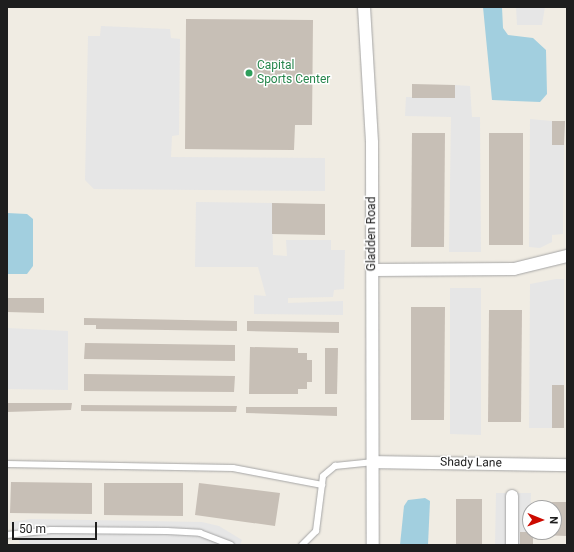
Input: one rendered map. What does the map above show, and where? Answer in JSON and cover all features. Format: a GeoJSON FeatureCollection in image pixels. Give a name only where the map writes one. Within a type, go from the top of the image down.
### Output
{"type":"FeatureCollection","features":[{"type":"Feature","properties":{"kind":"street","name":"Gladden Road"},"geometry":{"type":"LineString","coordinates":[[364,7],[372,135],[374,462],[373,545]]}},
{"type":"Feature","properties":{"kind":"street"},"geometry":{"type":"LineString","coordinates":[[372,270],[514,269],[567,256]]}},
{"type":"Feature","properties":{"kind":"street","name":"Shady Lane"},"geometry":{"type":"LineString","coordinates":[[374,462],[567,465]]}},
{"type":"Feature","properties":{"kind":"street"},"geometry":{"type":"LineString","coordinates":[[512,496],[512,545]]}},
{"type":"Feature","properties":{"kind":"lane"},"geometry":{"type":"LineString","coordinates":[[302,545],[316,531],[323,476],[336,466],[374,462]]}},
{"type":"Feature","properties":{"kind":"lane"},"geometry":{"type":"LineString","coordinates":[[7,464],[233,468],[322,485]]}},
{"type":"Feature","properties":{"kind":"lane"},"geometry":{"type":"LineString","coordinates":[[7,535],[44,530],[166,530],[200,533],[232,545]]}},
{"type":"Feature","properties":{"kind":"shaded area"},"geometry":{"type":"Polygon","coordinates":[[[516,7],[545,7],[542,25],[517,25],[516,7]]]}},
{"type":"Feature","properties":{"kind":"shaded area"},"geometry":{"type":"Polygon","coordinates":[[[101,26],[170,29],[171,38],[180,39],[179,135],[172,136],[171,157],[325,158],[325,191],[94,189],[85,180],[88,36],[100,36],[101,26]]]}},
{"type":"Feature","properties":{"kind":"shaded area"},"geometry":{"type":"Polygon","coordinates":[[[455,85],[470,86],[472,117],[480,117],[481,252],[449,252],[451,117],[405,116],[406,97],[454,98],[455,85]]]}},
{"type":"Feature","properties":{"kind":"shaded area"},"geometry":{"type":"Polygon","coordinates":[[[530,119],[552,121],[552,144],[564,145],[563,234],[552,235],[552,242],[540,248],[529,247],[530,119]]]}},
{"type":"Feature","properties":{"kind":"shaded area"},"geometry":{"type":"Polygon","coordinates":[[[196,202],[272,203],[273,255],[287,256],[286,240],[331,240],[331,250],[345,250],[344,289],[334,290],[333,297],[288,298],[288,303],[343,301],[343,315],[254,314],[254,295],[266,296],[258,267],[195,267],[196,202]]]}},
{"type":"Feature","properties":{"kind":"shaded area"},"geometry":{"type":"Polygon","coordinates":[[[564,279],[564,385],[552,385],[552,428],[529,428],[530,284],[564,279]]]}},
{"type":"Feature","properties":{"kind":"shaded area"},"geometry":{"type":"Polygon","coordinates":[[[450,288],[481,288],[481,435],[450,434],[450,288]]]}},
{"type":"Feature","properties":{"kind":"shaded area"},"geometry":{"type":"Polygon","coordinates":[[[7,328],[68,331],[68,390],[7,389],[7,328]]]}},
{"type":"Feature","properties":{"kind":"shaded area"},"geometry":{"type":"Polygon","coordinates":[[[496,493],[531,493],[531,500],[522,500],[522,532],[520,532],[520,545],[495,545],[496,493]]]}},
{"type":"Feature","properties":{"kind":"shaded area"},"geometry":{"type":"Polygon","coordinates":[[[31,519],[202,522],[219,526],[242,540],[240,545],[21,545],[10,522],[31,519]]]}},
{"type":"Feature","properties":{"kind":"water"},"geometry":{"type":"Polygon","coordinates":[[[483,7],[502,7],[503,28],[508,35],[533,38],[546,50],[547,94],[540,102],[492,100],[483,7]]]}},
{"type":"Feature","properties":{"kind":"water"},"geometry":{"type":"Polygon","coordinates":[[[7,213],[27,214],[33,219],[33,266],[27,274],[7,274],[7,213]]]}},
{"type":"Feature","properties":{"kind":"water"},"geometry":{"type":"Polygon","coordinates":[[[425,498],[430,501],[428,545],[400,545],[404,506],[408,500],[425,498]]]}},
{"type":"Feature","properties":{"kind":"building","name":"Capital Sports Center"},"geometry":{"type":"Polygon","coordinates":[[[186,19],[313,20],[312,125],[295,125],[294,150],[185,149],[186,19]]]}},
{"type":"Feature","properties":{"kind":"building"},"geometry":{"type":"Polygon","coordinates":[[[412,84],[455,85],[455,98],[412,98],[412,84]]]}},
{"type":"Feature","properties":{"kind":"building"},"geometry":{"type":"Polygon","coordinates":[[[552,121],[565,121],[564,145],[552,145],[552,121]]]}},
{"type":"Feature","properties":{"kind":"building"},"geometry":{"type":"Polygon","coordinates":[[[412,133],[445,133],[444,247],[411,247],[412,133]]]}},
{"type":"Feature","properties":{"kind":"building"},"geometry":{"type":"Polygon","coordinates":[[[489,133],[523,133],[523,245],[489,245],[489,133]]]}},
{"type":"Feature","properties":{"kind":"building"},"geometry":{"type":"Polygon","coordinates":[[[272,203],[325,204],[325,235],[272,234],[272,203]]]}},
{"type":"Feature","properties":{"kind":"building"},"geometry":{"type":"Polygon","coordinates":[[[7,298],[44,298],[44,313],[7,312],[7,298]]]}},
{"type":"Feature","properties":{"kind":"building"},"geometry":{"type":"Polygon","coordinates":[[[411,307],[445,307],[444,420],[411,420],[411,307]]]}},
{"type":"Feature","properties":{"kind":"building"},"geometry":{"type":"Polygon","coordinates":[[[489,310],[522,310],[521,422],[488,422],[489,310]]]}},
{"type":"Feature","properties":{"kind":"building"},"geometry":{"type":"Polygon","coordinates":[[[84,318],[237,321],[237,331],[96,329],[96,325],[84,325],[84,318]]]}},
{"type":"Feature","properties":{"kind":"building"},"geometry":{"type":"Polygon","coordinates":[[[247,321],[339,322],[339,333],[247,331],[247,321]]]}},
{"type":"Feature","properties":{"kind":"building"},"geometry":{"type":"Polygon","coordinates":[[[85,343],[235,345],[235,361],[84,359],[85,343]]]}},
{"type":"Feature","properties":{"kind":"building"},"geometry":{"type":"Polygon","coordinates":[[[250,347],[298,348],[298,353],[307,353],[307,360],[312,360],[312,382],[307,382],[307,389],[298,389],[298,394],[249,394],[250,347]]]}},
{"type":"Feature","properties":{"kind":"building"},"geometry":{"type":"Polygon","coordinates":[[[325,348],[338,348],[337,394],[325,394],[325,348]]]}},
{"type":"Feature","properties":{"kind":"building"},"geometry":{"type":"Polygon","coordinates":[[[84,374],[235,376],[234,392],[84,391],[84,374]]]}},
{"type":"Feature","properties":{"kind":"building"},"geometry":{"type":"Polygon","coordinates":[[[552,385],[564,385],[564,428],[552,428],[552,385]]]}},
{"type":"Feature","properties":{"kind":"building"},"geometry":{"type":"Polygon","coordinates":[[[7,403],[72,403],[71,410],[7,412],[7,403]]]}},
{"type":"Feature","properties":{"kind":"building"},"geometry":{"type":"Polygon","coordinates":[[[81,405],[237,406],[236,412],[81,411],[81,405]]]}},
{"type":"Feature","properties":{"kind":"building"},"geometry":{"type":"Polygon","coordinates":[[[246,407],[337,407],[337,416],[246,413],[246,407]]]}},
{"type":"Feature","properties":{"kind":"building"},"geometry":{"type":"Polygon","coordinates":[[[11,482],[92,483],[92,514],[10,513],[11,482]]]}},
{"type":"Feature","properties":{"kind":"building"},"geometry":{"type":"Polygon","coordinates":[[[104,483],[183,483],[183,516],[104,515],[104,483]]]}},
{"type":"Feature","properties":{"kind":"building"},"geometry":{"type":"Polygon","coordinates":[[[199,483],[280,493],[275,526],[195,515],[199,483]]]}},
{"type":"Feature","properties":{"kind":"building"},"geometry":{"type":"Polygon","coordinates":[[[456,499],[482,499],[482,545],[456,545],[456,499]]]}},
{"type":"Feature","properties":{"kind":"building"},"geometry":{"type":"Polygon","coordinates":[[[562,502],[567,502],[567,536],[562,536],[562,502]]]}},
{"type":"Feature","properties":{"kind":"building"},"geometry":{"type":"Polygon","coordinates":[[[520,532],[522,532],[522,540],[533,540],[533,545],[520,545],[520,532]]]}},
{"type":"Feature","properties":{"kind":"place","name":"Capital Sports Center"},"geometry":{"type":"Point","coordinates":[249,73]}}]}
